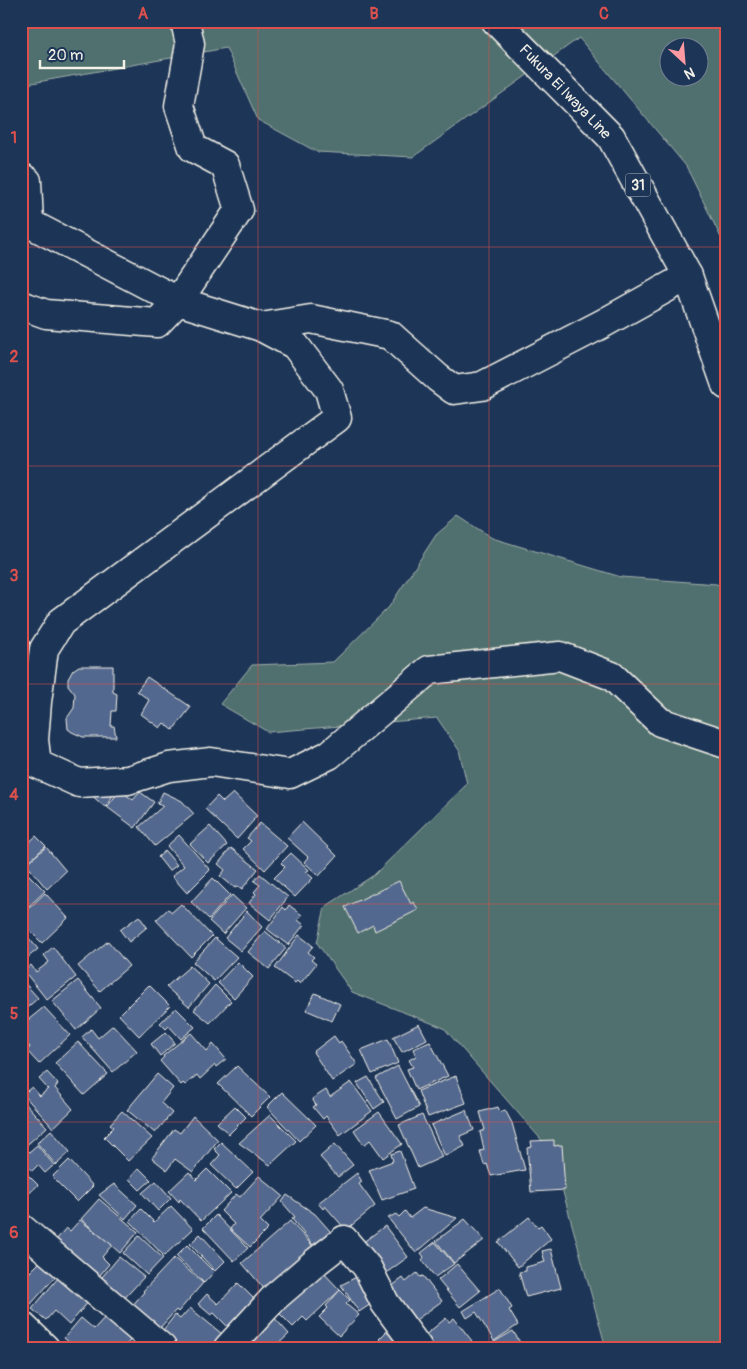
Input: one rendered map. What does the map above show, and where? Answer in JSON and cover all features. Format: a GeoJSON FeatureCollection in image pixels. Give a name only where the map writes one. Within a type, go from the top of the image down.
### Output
{"type":"FeatureCollection","features":[{"type":"Feature","properties":{"kind":"street"},"geometry":{"type":"LineString","coordinates":[[21,304],[46,314],[157,324],[178,301],[239,210],[225,165],[193,148],[179,106],[190,44],[185,21]]}},
{"type":"Feature","properties":{"kind":"street","name":"Fukura Ei Iwaya Line"},"geometry":{"type":"LineString","coordinates":[[496,21],[611,137],[688,276],[726,385]]}},
{"type":"Feature","properties":{"kind":"street"},"geometry":{"type":"LineString","coordinates":[[21,177],[27,182],[25,221],[178,301],[260,327],[294,345],[329,390],[338,418],[61,622],[44,649],[29,772],[78,783],[128,780],[168,767],[211,762],[290,774],[329,755],[429,670],[560,656],[612,676],[660,722],[726,744]]}},
{"type":"Feature","properties":{"kind":"street"},"geometry":{"type":"LineString","coordinates":[[260,327],[311,319],[390,335],[454,390],[482,386],[602,324],[688,276]]}},
{"type":"Feature","properties":{"kind":"street"},"geometry":{"type":"LineString","coordinates":[[21,1228],[162,1348]]}},
{"type":"Feature","properties":{"kind":"street"},"geometry":{"type":"LineString","coordinates":[[228,1348],[275,1297],[316,1261],[344,1240],[367,1267],[385,1303],[418,1348]]}},
{"type":"Feature","properties":{"kind":"street"},"geometry":{"type":"LineString","coordinates":[[21,1325],[45,1348]]}},
{"type":"Feature","properties":{"kind":"green space"},"geometry":{"type":"Polygon","coordinates":[[[21,21],[726,21],[726,248],[686,166],[579,38],[413,157],[317,152],[258,120],[226,48],[21,85],[21,21]]]}},
{"type":"Feature","properties":{"kind":"green space"},"geometry":{"type":"Polygon","coordinates":[[[458,516],[492,538],[621,577],[717,584],[726,593],[726,1348],[606,1348],[552,1152],[444,1028],[352,992],[317,943],[325,907],[374,875],[467,784],[459,750],[437,718],[268,732],[220,704],[252,665],[333,662],[389,607],[436,535],[458,516]]]}},
{"type":"Feature","properties":{"kind":"building"},"geometry":{"type":"Polygon","coordinates":[[[21,621],[32,649],[21,653],[21,621]]]}},
{"type":"Feature","properties":{"kind":"building"},"geometry":{"type":"Polygon","coordinates":[[[79,666],[113,666],[113,692],[117,694],[116,711],[112,711],[111,726],[114,726],[116,737],[83,737],[68,729],[67,718],[74,708],[75,694],[68,685],[68,679],[73,670],[79,666]]]}},
{"type":"Feature","properties":{"kind":"building"},"geometry":{"type":"Polygon","coordinates":[[[147,677],[191,707],[173,730],[164,723],[160,728],[141,714],[149,700],[137,691],[147,677]]]}},
{"type":"Feature","properties":{"kind":"building"},"geometry":{"type":"Polygon","coordinates":[[[120,790],[133,800],[140,792],[154,802],[135,828],[107,807],[120,790]]]}},
{"type":"Feature","properties":{"kind":"building"},"geometry":{"type":"Polygon","coordinates":[[[163,792],[182,801],[194,814],[155,846],[139,827],[163,806],[157,804],[163,792]]]}},
{"type":"Feature","properties":{"kind":"building"},"geometry":{"type":"Polygon","coordinates":[[[233,793],[257,816],[237,839],[205,809],[217,796],[223,802],[233,793]]]}},
{"type":"Feature","properties":{"kind":"building"},"geometry":{"type":"Polygon","coordinates":[[[90,794],[114,794],[105,807],[90,794]]]}},
{"type":"Feature","properties":{"kind":"building"},"geometry":{"type":"Polygon","coordinates":[[[302,822],[337,856],[319,876],[304,862],[308,857],[287,838],[302,822]]]}},
{"type":"Feature","properties":{"kind":"building"},"geometry":{"type":"Polygon","coordinates":[[[260,823],[287,846],[265,870],[243,849],[251,841],[247,838],[260,823]]]}},
{"type":"Feature","properties":{"kind":"building"},"geometry":{"type":"Polygon","coordinates":[[[210,826],[227,845],[208,863],[190,844],[210,826]]]}},
{"type":"Feature","properties":{"kind":"building"},"geometry":{"type":"Polygon","coordinates":[[[179,835],[210,870],[187,893],[172,876],[184,866],[167,846],[179,835]]]}},
{"type":"Feature","properties":{"kind":"building"},"geometry":{"type":"Polygon","coordinates":[[[36,836],[46,846],[26,864],[24,862],[27,859],[21,850],[36,836]]]}},
{"type":"Feature","properties":{"kind":"building"},"geometry":{"type":"Polygon","coordinates":[[[46,847],[66,871],[47,889],[26,864],[46,847]]]}},
{"type":"Feature","properties":{"kind":"building"},"geometry":{"type":"Polygon","coordinates":[[[231,848],[258,869],[242,889],[238,886],[235,888],[220,876],[225,870],[218,864],[231,848]]]}},
{"type":"Feature","properties":{"kind":"building"},"geometry":{"type":"Polygon","coordinates":[[[165,851],[177,865],[169,871],[158,857],[165,851]]]}},
{"type":"Feature","properties":{"kind":"building"},"geometry":{"type":"Polygon","coordinates":[[[291,853],[309,870],[306,872],[313,878],[295,897],[274,878],[285,867],[281,863],[291,853]]]}},
{"type":"Feature","properties":{"kind":"building"},"geometry":{"type":"Polygon","coordinates":[[[26,872],[45,891],[26,909],[21,904],[21,876],[26,872]]]}},
{"type":"Feature","properties":{"kind":"building"},"geometry":{"type":"Polygon","coordinates":[[[260,874],[288,897],[270,920],[249,903],[260,885],[254,881],[260,874]]]}},
{"type":"Feature","properties":{"kind":"building"},"geometry":{"type":"Polygon","coordinates":[[[213,878],[230,895],[209,919],[191,902],[213,878]]]}},
{"type":"Feature","properties":{"kind":"building"},"geometry":{"type":"Polygon","coordinates":[[[399,881],[411,904],[414,902],[418,910],[375,931],[373,925],[358,933],[345,907],[399,881]]]}},
{"type":"Feature","properties":{"kind":"building"},"geometry":{"type":"Polygon","coordinates":[[[45,893],[68,918],[42,943],[21,922],[21,916],[45,893]]]}},
{"type":"Feature","properties":{"kind":"building"},"geometry":{"type":"Polygon","coordinates":[[[232,895],[246,908],[223,934],[209,921],[232,895]]]}},
{"type":"Feature","properties":{"kind":"building"},"geometry":{"type":"Polygon","coordinates":[[[181,904],[212,936],[191,957],[156,920],[168,909],[172,912],[181,904]]]}},
{"type":"Feature","properties":{"kind":"building"},"geometry":{"type":"Polygon","coordinates":[[[289,905],[302,915],[298,920],[304,925],[288,945],[267,929],[283,907],[286,910],[289,905]]]}},
{"type":"Feature","properties":{"kind":"building"},"geometry":{"type":"Polygon","coordinates":[[[247,911],[262,927],[241,951],[225,938],[247,911]]]}},
{"type":"Feature","properties":{"kind":"building"},"geometry":{"type":"Polygon","coordinates":[[[139,916],[147,927],[129,942],[120,930],[139,916]]]}},
{"type":"Feature","properties":{"kind":"building"},"geometry":{"type":"Polygon","coordinates":[[[21,929],[38,949],[21,963],[21,929]]]}},
{"type":"Feature","properties":{"kind":"building"},"geometry":{"type":"Polygon","coordinates":[[[265,931],[286,948],[269,969],[248,952],[265,931]]]}},
{"type":"Feature","properties":{"kind":"building"},"geometry":{"type":"Polygon","coordinates":[[[299,935],[313,946],[308,952],[314,957],[311,960],[316,964],[300,984],[297,981],[295,983],[275,968],[299,935]]]}},
{"type":"Feature","properties":{"kind":"building"},"geometry":{"type":"Polygon","coordinates":[[[215,938],[237,957],[214,981],[193,962],[215,938]]]}},
{"type":"Feature","properties":{"kind":"building"},"geometry":{"type":"Polygon","coordinates":[[[108,941],[129,966],[100,991],[78,966],[108,941]]]}},
{"type":"Feature","properties":{"kind":"building"},"geometry":{"type":"Polygon","coordinates":[[[53,947],[76,977],[47,1000],[24,971],[31,965],[36,972],[49,962],[44,955],[53,947]]]}},
{"type":"Feature","properties":{"kind":"building"},"geometry":{"type":"Polygon","coordinates":[[[238,962],[253,977],[234,998],[218,983],[238,962]]]}},
{"type":"Feature","properties":{"kind":"building"},"geometry":{"type":"Polygon","coordinates":[[[190,966],[209,984],[189,1007],[166,987],[190,966]]]}},
{"type":"Feature","properties":{"kind":"building"},"geometry":{"type":"Polygon","coordinates":[[[21,979],[38,998],[21,1013],[21,979]]]}},
{"type":"Feature","properties":{"kind":"building"},"geometry":{"type":"Polygon","coordinates":[[[78,980],[101,1008],[76,1030],[52,1001],[78,980]]]}},
{"type":"Feature","properties":{"kind":"building"},"geometry":{"type":"Polygon","coordinates":[[[149,985],[170,1006],[139,1036],[119,1015],[149,985]]]}},
{"type":"Feature","properties":{"kind":"building"},"geometry":{"type":"Polygon","coordinates":[[[215,985],[231,1001],[210,1023],[194,1010],[215,985]]]}},
{"type":"Feature","properties":{"kind":"building"},"geometry":{"type":"Polygon","coordinates":[[[315,993],[340,1004],[332,1021],[306,1010],[315,993]]]}},
{"type":"Feature","properties":{"kind":"building"},"geometry":{"type":"Polygon","coordinates":[[[44,1007],[70,1035],[39,1064],[27,1051],[30,1047],[21,1037],[21,1017],[24,1015],[28,1020],[44,1007]]]}},
{"type":"Feature","properties":{"kind":"building"},"geometry":{"type":"Polygon","coordinates":[[[176,1008],[195,1027],[181,1039],[169,1026],[166,1029],[160,1023],[176,1008]]]}},
{"type":"Feature","properties":{"kind":"building"},"geometry":{"type":"Polygon","coordinates":[[[419,1024],[427,1039],[402,1052],[393,1037],[419,1024]]]}},
{"type":"Feature","properties":{"kind":"building"},"geometry":{"type":"Polygon","coordinates":[[[113,1025],[137,1051],[113,1072],[82,1037],[91,1029],[98,1038],[113,1025]]]}},
{"type":"Feature","properties":{"kind":"building"},"geometry":{"type":"Polygon","coordinates":[[[166,1032],[175,1043],[160,1056],[151,1044],[166,1032]]]}},
{"type":"Feature","properties":{"kind":"building"},"geometry":{"type":"Polygon","coordinates":[[[191,1033],[207,1051],[213,1044],[226,1059],[216,1067],[215,1065],[200,1079],[197,1075],[185,1085],[183,1083],[181,1085],[160,1061],[163,1056],[191,1033]]]}},
{"type":"Feature","properties":{"kind":"building"},"geometry":{"type":"Polygon","coordinates":[[[334,1036],[339,1043],[341,1041],[357,1064],[332,1081],[313,1052],[334,1036]]]}},
{"type":"Feature","properties":{"kind":"building"},"geometry":{"type":"Polygon","coordinates":[[[388,1039],[398,1063],[372,1074],[361,1050],[388,1039]]]}},
{"type":"Feature","properties":{"kind":"building"},"geometry":{"type":"Polygon","coordinates":[[[78,1042],[108,1074],[84,1095],[55,1063],[78,1042]]]}},
{"type":"Feature","properties":{"kind":"building"},"geometry":{"type":"Polygon","coordinates":[[[430,1042],[448,1076],[416,1090],[407,1069],[413,1067],[409,1060],[416,1056],[413,1049],[430,1042]]]}},
{"type":"Feature","properties":{"kind":"building"},"geometry":{"type":"Polygon","coordinates":[[[237,1066],[270,1097],[251,1116],[218,1084],[237,1066]]]}},
{"type":"Feature","properties":{"kind":"building"},"geometry":{"type":"Polygon","coordinates":[[[398,1066],[419,1107],[397,1119],[376,1078],[398,1066]]]}},
{"type":"Feature","properties":{"kind":"building"},"geometry":{"type":"Polygon","coordinates":[[[47,1072],[58,1084],[55,1088],[73,1109],[53,1128],[23,1094],[32,1087],[40,1096],[48,1089],[39,1079],[47,1072]]]}},
{"type":"Feature","properties":{"kind":"building"},"geometry":{"type":"Polygon","coordinates":[[[157,1074],[173,1088],[161,1103],[172,1113],[155,1133],[127,1110],[157,1074]]]}},
{"type":"Feature","properties":{"kind":"building"},"geometry":{"type":"Polygon","coordinates":[[[456,1076],[466,1103],[428,1117],[418,1091],[456,1076]]]}},
{"type":"Feature","properties":{"kind":"building"},"geometry":{"type":"Polygon","coordinates":[[[368,1077],[384,1102],[374,1109],[357,1083],[368,1077]]]}},
{"type":"Feature","properties":{"kind":"building"},"geometry":{"type":"Polygon","coordinates":[[[351,1082],[372,1111],[340,1135],[326,1116],[323,1119],[313,1107],[316,1105],[312,1099],[326,1090],[330,1097],[351,1082]]]}},
{"type":"Feature","properties":{"kind":"building"},"geometry":{"type":"Polygon","coordinates":[[[282,1092],[316,1125],[299,1141],[267,1107],[282,1092]]]}},
{"type":"Feature","properties":{"kind":"building"},"geometry":{"type":"Polygon","coordinates":[[[23,1101],[47,1127],[21,1150],[21,1103],[23,1101]]]}},
{"type":"Feature","properties":{"kind":"building"},"geometry":{"type":"Polygon","coordinates":[[[235,1106],[246,1117],[229,1134],[217,1123],[235,1106]]]}},
{"type":"Feature","properties":{"kind":"building"},"geometry":{"type":"Polygon","coordinates":[[[498,1107],[500,1112],[505,1110],[512,1123],[525,1170],[491,1176],[487,1164],[484,1165],[480,1151],[484,1150],[480,1132],[485,1130],[480,1112],[498,1107]]]}},
{"type":"Feature","properties":{"kind":"building"},"geometry":{"type":"Polygon","coordinates":[[[466,1110],[474,1130],[460,1136],[465,1146],[445,1156],[431,1125],[466,1110]]]}},
{"type":"Feature","properties":{"kind":"building"},"geometry":{"type":"Polygon","coordinates":[[[122,1111],[152,1138],[128,1161],[104,1137],[114,1127],[110,1124],[122,1111]]]}},
{"type":"Feature","properties":{"kind":"building"},"geometry":{"type":"Polygon","coordinates":[[[379,1112],[402,1144],[383,1158],[370,1140],[364,1145],[354,1130],[379,1112]]]}},
{"type":"Feature","properties":{"kind":"building"},"geometry":{"type":"Polygon","coordinates":[[[270,1115],[296,1141],[270,1165],[239,1143],[270,1115]]]}},
{"type":"Feature","properties":{"kind":"building"},"geometry":{"type":"Polygon","coordinates":[[[422,1115],[442,1157],[418,1168],[399,1125],[422,1115]]]}},
{"type":"Feature","properties":{"kind":"building"},"geometry":{"type":"Polygon","coordinates":[[[193,1116],[218,1140],[193,1172],[175,1159],[167,1170],[152,1158],[174,1129],[180,1133],[193,1116]]]}},
{"type":"Feature","properties":{"kind":"building"},"geometry":{"type":"Polygon","coordinates":[[[51,1130],[70,1152],[56,1165],[37,1143],[51,1130]]]}},
{"type":"Feature","properties":{"kind":"building"},"geometry":{"type":"Polygon","coordinates":[[[554,1140],[554,1146],[562,1145],[565,1190],[531,1192],[527,1148],[532,1147],[531,1141],[554,1140]]]}},
{"type":"Feature","properties":{"kind":"building"},"geometry":{"type":"Polygon","coordinates":[[[221,1142],[253,1172],[236,1189],[211,1165],[220,1155],[214,1149],[221,1142]]]}},
{"type":"Feature","properties":{"kind":"building"},"geometry":{"type":"Polygon","coordinates":[[[335,1144],[353,1165],[338,1177],[320,1157],[335,1144]]]}},
{"type":"Feature","properties":{"kind":"building"},"geometry":{"type":"Polygon","coordinates":[[[37,1145],[54,1165],[45,1173],[38,1165],[32,1171],[21,1159],[37,1145]]]}},
{"type":"Feature","properties":{"kind":"building"},"geometry":{"type":"Polygon","coordinates":[[[400,1151],[414,1189],[382,1200],[369,1170],[393,1161],[391,1154],[400,1151]]]}},
{"type":"Feature","properties":{"kind":"building"},"geometry":{"type":"Polygon","coordinates":[[[69,1160],[93,1186],[77,1202],[52,1177],[69,1160]]]}},
{"type":"Feature","properties":{"kind":"building"},"geometry":{"type":"Polygon","coordinates":[[[21,1168],[38,1185],[21,1201],[21,1168]]]}},
{"type":"Feature","properties":{"kind":"building"},"geometry":{"type":"Polygon","coordinates":[[[139,1168],[151,1180],[140,1190],[129,1179],[139,1168]]]}},
{"type":"Feature","properties":{"kind":"building"},"geometry":{"type":"Polygon","coordinates":[[[207,1169],[231,1193],[201,1221],[180,1199],[179,1202],[169,1191],[189,1172],[196,1180],[207,1169]]]}},
{"type":"Feature","properties":{"kind":"building"},"geometry":{"type":"Polygon","coordinates":[[[357,1173],[362,1182],[359,1184],[375,1206],[346,1230],[325,1206],[323,1209],[318,1203],[357,1173]]]}},
{"type":"Feature","properties":{"kind":"building"},"geometry":{"type":"Polygon","coordinates":[[[259,1176],[283,1196],[260,1221],[268,1229],[250,1247],[230,1229],[234,1224],[221,1211],[236,1194],[240,1197],[259,1176]]]}},
{"type":"Feature","properties":{"kind":"building"},"geometry":{"type":"Polygon","coordinates":[[[156,1181],[171,1198],[158,1211],[142,1193],[156,1181]]]}},
{"type":"Feature","properties":{"kind":"building"},"geometry":{"type":"Polygon","coordinates":[[[114,1184],[137,1205],[125,1219],[99,1195],[114,1184]]]}},
{"type":"Feature","properties":{"kind":"building"},"geometry":{"type":"Polygon","coordinates":[[[287,1195],[315,1214],[337,1239],[320,1254],[292,1219],[295,1217],[282,1202],[287,1195]]]}},
{"type":"Feature","properties":{"kind":"building"},"geometry":{"type":"Polygon","coordinates":[[[99,1199],[138,1232],[120,1253],[81,1219],[99,1199]]]}},
{"type":"Feature","properties":{"kind":"building"},"geometry":{"type":"Polygon","coordinates":[[[171,1206],[193,1229],[164,1256],[130,1221],[141,1209],[154,1222],[171,1206]]]}},
{"type":"Feature","properties":{"kind":"building"},"geometry":{"type":"Polygon","coordinates":[[[423,1208],[457,1218],[416,1253],[388,1218],[396,1214],[399,1217],[405,1211],[410,1218],[423,1208]]]}},
{"type":"Feature","properties":{"kind":"building"},"geometry":{"type":"Polygon","coordinates":[[[216,1215],[248,1248],[234,1261],[203,1228],[216,1215]]]}},
{"type":"Feature","properties":{"kind":"building"},"geometry":{"type":"Polygon","coordinates":[[[529,1217],[538,1227],[541,1225],[551,1239],[518,1267],[498,1242],[529,1217]]]}},
{"type":"Feature","properties":{"kind":"building"},"geometry":{"type":"Polygon","coordinates":[[[465,1219],[484,1240],[454,1263],[436,1241],[465,1219]]]}},
{"type":"Feature","properties":{"kind":"building"},"geometry":{"type":"Polygon","coordinates":[[[80,1220],[112,1245],[102,1257],[109,1264],[96,1280],[52,1245],[66,1228],[70,1231],[80,1220]]]}},
{"type":"Feature","properties":{"kind":"building"},"geometry":{"type":"Polygon","coordinates":[[[290,1221],[319,1253],[266,1291],[242,1263],[290,1221]]]}},
{"type":"Feature","properties":{"kind":"building"},"geometry":{"type":"Polygon","coordinates":[[[385,1226],[408,1257],[382,1276],[362,1243],[385,1226]]]}},
{"type":"Feature","properties":{"kind":"building"},"geometry":{"type":"Polygon","coordinates":[[[200,1234],[225,1261],[215,1271],[190,1244],[200,1234]]]}},
{"type":"Feature","properties":{"kind":"building"},"geometry":{"type":"Polygon","coordinates":[[[139,1236],[163,1258],[147,1275],[123,1253],[139,1236]]]}},
{"type":"Feature","properties":{"kind":"building"},"geometry":{"type":"Polygon","coordinates":[[[435,1242],[454,1264],[435,1277],[422,1260],[424,1257],[421,1253],[435,1242]]]}},
{"type":"Feature","properties":{"kind":"building"},"geometry":{"type":"Polygon","coordinates":[[[187,1245],[214,1272],[204,1283],[176,1256],[187,1245]]]}},
{"type":"Feature","properties":{"kind":"building"},"geometry":{"type":"Polygon","coordinates":[[[551,1249],[561,1288],[526,1297],[519,1272],[526,1271],[526,1267],[545,1262],[542,1251],[551,1249]]]}},
{"type":"Feature","properties":{"kind":"building"},"geometry":{"type":"Polygon","coordinates":[[[119,1257],[144,1277],[120,1303],[97,1283],[119,1257]]]}},
{"type":"Feature","properties":{"kind":"building"},"geometry":{"type":"Polygon","coordinates":[[[174,1258],[203,1283],[178,1312],[176,1310],[158,1330],[131,1307],[143,1291],[174,1258]]]}},
{"type":"Feature","properties":{"kind":"building"},"geometry":{"type":"Polygon","coordinates":[[[41,1261],[57,1275],[30,1305],[21,1298],[21,1281],[41,1261]]]}},
{"type":"Feature","properties":{"kind":"building"},"geometry":{"type":"Polygon","coordinates":[[[457,1264],[480,1291],[460,1307],[438,1280],[457,1264]]]}},
{"type":"Feature","properties":{"kind":"building"},"geometry":{"type":"Polygon","coordinates":[[[320,1269],[340,1290],[307,1321],[303,1317],[293,1327],[275,1309],[320,1269]]]}},
{"type":"Feature","properties":{"kind":"building"},"geometry":{"type":"Polygon","coordinates":[[[366,1272],[380,1298],[359,1312],[341,1285],[366,1272]]]}},
{"type":"Feature","properties":{"kind":"building"},"geometry":{"type":"Polygon","coordinates":[[[417,1273],[420,1277],[423,1276],[442,1301],[409,1325],[388,1289],[403,1278],[406,1282],[417,1273]]]}},
{"type":"Feature","properties":{"kind":"building"},"geometry":{"type":"Polygon","coordinates":[[[59,1277],[89,1301],[69,1325],[54,1311],[46,1320],[32,1309],[59,1277]]]}},
{"type":"Feature","properties":{"kind":"building"},"geometry":{"type":"Polygon","coordinates":[[[238,1283],[259,1304],[233,1332],[214,1313],[211,1315],[198,1304],[207,1294],[218,1304],[238,1283]]]}},
{"type":"Feature","properties":{"kind":"building"},"geometry":{"type":"Polygon","coordinates":[[[500,1288],[512,1308],[509,1310],[518,1325],[494,1341],[476,1312],[467,1318],[463,1311],[500,1288]]]}},
{"type":"Feature","properties":{"kind":"building"},"geometry":{"type":"Polygon","coordinates":[[[340,1290],[350,1300],[346,1304],[359,1315],[339,1336],[319,1317],[328,1308],[326,1306],[340,1290]]]}},
{"type":"Feature","properties":{"kind":"building"},"geometry":{"type":"Polygon","coordinates":[[[190,1308],[227,1338],[218,1348],[177,1348],[160,1334],[175,1315],[180,1319],[190,1308]]]}},
{"type":"Feature","properties":{"kind":"building"},"geometry":{"type":"Polygon","coordinates":[[[272,1315],[289,1334],[274,1348],[255,1348],[246,1338],[272,1315]]]}},
{"type":"Feature","properties":{"kind":"building"},"geometry":{"type":"Polygon","coordinates":[[[106,1316],[132,1338],[124,1348],[76,1348],[64,1338],[81,1318],[94,1329],[106,1316]]]}},
{"type":"Feature","properties":{"kind":"building"},"geometry":{"type":"Polygon","coordinates":[[[446,1318],[449,1322],[454,1318],[472,1341],[463,1348],[432,1348],[423,1337],[446,1318]]]}},
{"type":"Feature","properties":{"kind":"building"},"geometry":{"type":"Polygon","coordinates":[[[391,1327],[403,1340],[392,1348],[387,1348],[379,1339],[391,1327]]]}},
{"type":"Feature","properties":{"kind":"building"},"geometry":{"type":"Polygon","coordinates":[[[513,1331],[521,1344],[517,1346],[518,1348],[484,1348],[513,1331]]]}}]}
